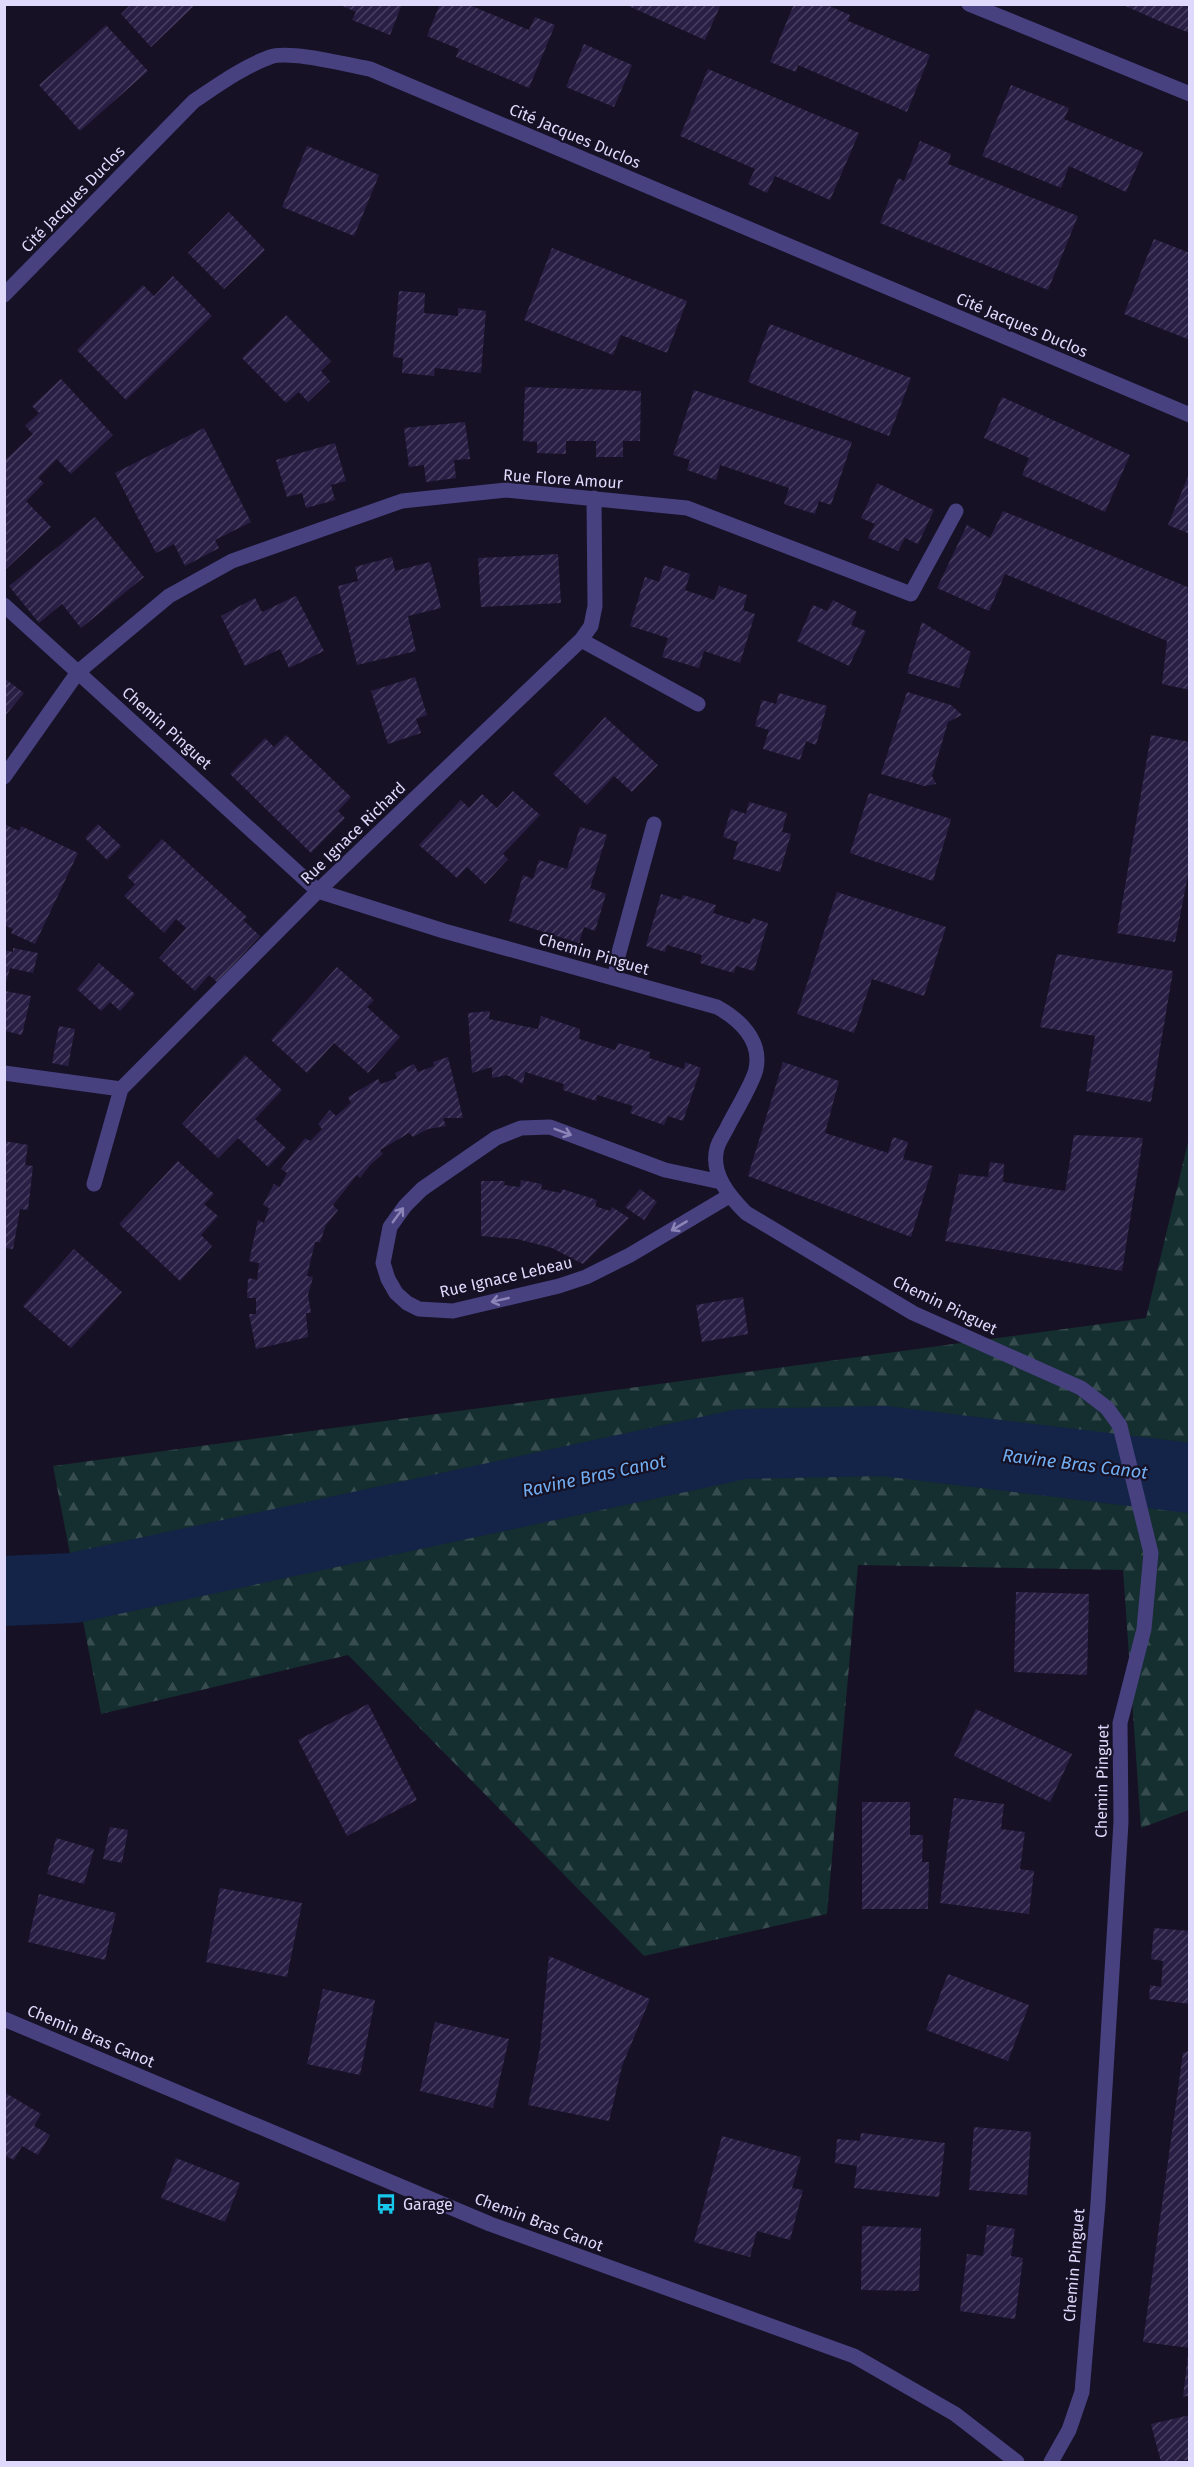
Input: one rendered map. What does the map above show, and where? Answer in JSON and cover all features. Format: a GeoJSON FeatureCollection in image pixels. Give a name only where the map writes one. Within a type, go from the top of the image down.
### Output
{"type":"FeatureCollection","features":[{"type":"Feature","properties":{"kind":"street"},"geometry":{"type":"LineString","coordinates":[[969,4],[1190,94]]}},
{"type":"Feature","properties":{"kind":"street","name":"Cité Jacques Duclos"},"geometry":{"type":"LineString","coordinates":[[4,295],[194,101],[230,78],[272,56],[318,58],[370,69],[1190,415]]}},
{"type":"Feature","properties":{"kind":"street","name":"Rue Flore Amour"},"geometry":{"type":"LineString","coordinates":[[78,672],[169,596],[232,561],[402,501],[506,490],[687,508],[911,594],[956,511]]}},
{"type":"Feature","properties":{"kind":"street","name":"Rue Ignace Richard"},"geometry":{"type":"LineString","coordinates":[[94,1184],[121,1089],[318,891],[581,640],[591,626],[595,606],[594,498]]}},
{"type":"Feature","properties":{"kind":"street","name":"Chemin Pinguet"},"geometry":{"type":"LineString","coordinates":[[4,605],[318,891],[444,931],[717,1007],[735,1017],[747,1030],[754,1049],[756,1069],[717,1149],[717,1166],[721,1182],[729,1196],[746,1213],[913,1313],[1081,1388],[1107,1408],[1119,1426],[1150,1554],[1144,1629],[1120,1723],[1121,1822],[1098,2203],[1082,2392],[1069,2430],[1051,2463]]}},
{"type":"Feature","properties":{"kind":"street"},"geometry":{"type":"LineString","coordinates":[[581,640],[698,704]]}},
{"type":"Feature","properties":{"kind":"street"},"geometry":{"type":"LineString","coordinates":[[4,777],[78,672]]}},
{"type":"Feature","properties":{"kind":"street"},"geometry":{"type":"LineString","coordinates":[[615,978],[618,956],[654,824]]}},
{"type":"Feature","properties":{"kind":"street"},"geometry":{"type":"LineString","coordinates":[[4,1073],[121,1089]]}},
{"type":"Feature","properties":{"kind":"street","name":"Rue Ignace Lebeau"},"geometry":{"type":"LineString","coordinates":[[721,1182],[665,1170],[550,1127],[521,1128],[496,1138],[422,1189],[405,1206],[390,1227],[383,1263],[392,1286],[407,1303],[419,1309],[453,1311],[559,1286],[586,1277],[630,1256],[729,1196]]}},
{"type":"Feature","properties":{"kind":"street","name":"Chemin Bras Canot"},"geometry":{"type":"LineString","coordinates":[[4,2019],[490,2224],[854,2356],[955,2414],[1017,2463]]}},
{"type":"Feature","properties":{"kind":"green space"},"geometry":{"type":"Polygon","coordinates":[[[1189,1138],[1189,1810],[1141,1828],[1123,1570],[858,1565],[827,1914],[644,1956],[348,1655],[101,1714],[53,1466],[1146,1318],[1189,1138]]]}},
{"type":"Feature","properties":{"kind":"building"},"geometry":{"type":"Polygon","coordinates":[[[131,4],[196,4],[151,47],[121,14],[131,4]]]}},
{"type":"Feature","properties":{"kind":"building"},"geometry":{"type":"Polygon","coordinates":[[[338,4],[402,4],[390,35],[352,20],[356,12],[338,4]]]}},
{"type":"Feature","properties":{"kind":"building"},"geometry":{"type":"Polygon","coordinates":[[[440,4],[467,4],[529,30],[535,17],[555,25],[529,88],[456,57],[459,49],[427,36],[440,4]]]}},
{"type":"Feature","properties":{"kind":"building"},"geometry":{"type":"Polygon","coordinates":[[[624,4],[721,4],[705,40],[624,4]]]}},
{"type":"Feature","properties":{"kind":"building"},"geometry":{"type":"Polygon","coordinates":[[[794,4],[825,4],[850,15],[848,21],[930,55],[907,112],[798,65],[796,72],[770,62],[794,4]]]}},
{"type":"Feature","properties":{"kind":"building"},"geometry":{"type":"Polygon","coordinates":[[[1121,4],[1190,4],[1190,33],[1166,24],[1121,4]]]}},
{"type":"Feature","properties":{"kind":"building"},"geometry":{"type":"Polygon","coordinates":[[[106,25],[148,71],[80,131],[39,85],[106,25]]]}},
{"type":"Feature","properties":{"kind":"building"},"geometry":{"type":"Polygon","coordinates":[[[584,44],[632,65],[614,107],[566,87],[584,44]]]}},
{"type":"Feature","properties":{"kind":"building"},"geometry":{"type":"Polygon","coordinates":[[[708,69],[859,133],[830,200],[775,176],[767,193],[748,184],[755,169],[680,136],[708,69]]]}},
{"type":"Feature","properties":{"kind":"building"},"geometry":{"type":"Polygon","coordinates":[[[1011,85],[1069,108],[1064,119],[1143,152],[1126,192],[1069,166],[1061,188],[982,156],[1011,85]]]}},
{"type":"Feature","properties":{"kind":"building"},"geometry":{"type":"Polygon","coordinates":[[[920,141],[951,154],[948,164],[1078,216],[1048,290],[880,223],[898,178],[904,181],[920,141]]]}},
{"type":"Feature","properties":{"kind":"building"},"geometry":{"type":"Polygon","coordinates":[[[307,146],[379,175],[354,236],[282,207],[307,146]]]}},
{"type":"Feature","properties":{"kind":"building"},"geometry":{"type":"Polygon","coordinates":[[[229,212],[265,250],[224,289],[188,253],[229,212]]]}},
{"type":"Feature","properties":{"kind":"building"},"geometry":{"type":"Polygon","coordinates":[[[1154,239],[1190,253],[1190,340],[1124,314],[1154,239]]]}},
{"type":"Feature","properties":{"kind":"building"},"geometry":{"type":"Polygon","coordinates":[[[552,248],[687,301],[667,353],[621,335],[613,355],[524,320],[552,248]]]}},
{"type":"Feature","properties":{"kind":"building"},"geometry":{"type":"Polygon","coordinates":[[[173,276],[212,316],[126,400],[77,350],[143,285],[154,296],[173,276]]]}},
{"type":"Feature","properties":{"kind":"building"},"geometry":{"type":"Polygon","coordinates":[[[399,291],[425,293],[424,313],[458,316],[458,308],[486,311],[481,373],[435,368],[434,376],[402,373],[403,358],[393,357],[399,291]]]}},
{"type":"Feature","properties":{"kind":"building"},"geometry":{"type":"Polygon","coordinates":[[[286,315],[331,361],[321,371],[330,381],[308,402],[299,392],[286,403],[242,358],[286,315]]]}},
{"type":"Feature","properties":{"kind":"building"},"geometry":{"type":"Polygon","coordinates":[[[770,324],[911,378],[889,436],[748,382],[770,324]]]}},
{"type":"Feature","properties":{"kind":"building"},"geometry":{"type":"Polygon","coordinates":[[[61,379],[113,435],[71,474],[57,459],[38,478],[44,483],[26,501],[51,527],[4,571],[4,461],[33,434],[25,426],[39,413],[32,406],[61,379]]]}},
{"type":"Feature","properties":{"kind":"building"},"geometry":{"type":"Polygon","coordinates":[[[525,387],[641,391],[640,441],[623,441],[623,457],[596,457],[596,441],[566,441],[566,454],[537,453],[537,442],[523,441],[525,387]]]}},
{"type":"Feature","properties":{"kind":"building"},"geometry":{"type":"Polygon","coordinates":[[[694,390],[852,442],[831,505],[819,501],[815,514],[784,504],[789,488],[720,465],[716,480],[687,470],[690,460],[673,455],[694,390]]]}},
{"type":"Feature","properties":{"kind":"building"},"geometry":{"type":"Polygon","coordinates":[[[1002,397],[1130,455],[1105,512],[1022,475],[1029,458],[984,438],[1002,397]]]}},
{"type":"Feature","properties":{"kind":"building"},"geometry":{"type":"Polygon","coordinates":[[[465,422],[470,459],[454,460],[456,478],[426,482],[424,465],[409,467],[404,428],[465,422]]]}},
{"type":"Feature","properties":{"kind":"building"},"geometry":{"type":"Polygon","coordinates":[[[204,428],[251,522],[215,540],[219,548],[185,566],[174,544],[156,553],[115,473],[204,428]]]}},
{"type":"Feature","properties":{"kind":"building"},"geometry":{"type":"Polygon","coordinates":[[[335,443],[346,481],[331,485],[335,500],[306,508],[302,493],[287,497],[276,460],[335,443]]]}},
{"type":"Feature","properties":{"kind":"building"},"geometry":{"type":"Polygon","coordinates":[[[1190,474],[1190,534],[1168,525],[1190,474]]]}},
{"type":"Feature","properties":{"kind":"building"},"geometry":{"type":"Polygon","coordinates":[[[877,483],[934,510],[918,544],[905,538],[898,551],[868,538],[875,524],[861,518],[877,483]]]}},
{"type":"Feature","properties":{"kind":"building"},"geometry":{"type":"Polygon","coordinates":[[[1003,511],[1190,588],[1190,690],[1162,684],[1167,641],[1005,574],[989,611],[937,588],[967,525],[990,538],[1003,511]]]}},
{"type":"Feature","properties":{"kind":"building"},"geometry":{"type":"Polygon","coordinates":[[[95,517],[144,577],[81,628],[62,604],[39,623],[9,586],[95,517]]]}},
{"type":"Feature","properties":{"kind":"building"},"geometry":{"type":"Polygon","coordinates":[[[558,554],[561,603],[481,607],[478,558],[558,554]]]}},
{"type":"Feature","properties":{"kind":"building"},"geometry":{"type":"Polygon","coordinates":[[[392,557],[395,571],[430,562],[441,608],[408,616],[416,651],[357,665],[338,586],[358,581],[355,567],[392,557]]]}},
{"type":"Feature","properties":{"kind":"building"},"geometry":{"type":"Polygon","coordinates":[[[664,565],[690,574],[685,590],[714,600],[719,586],[747,595],[743,610],[755,614],[740,663],[704,651],[699,668],[662,657],[668,638],[630,626],[645,577],[659,582],[664,565]]]}},
{"type":"Feature","properties":{"kind":"building"},"geometry":{"type":"Polygon","coordinates":[[[296,596],[324,651],[289,668],[280,649],[245,666],[221,616],[255,598],[262,612],[296,596]]]}},
{"type":"Feature","properties":{"kind":"building"},"geometry":{"type":"Polygon","coordinates":[[[833,600],[857,612],[851,625],[866,631],[849,666],[797,641],[813,605],[827,611],[833,600]]]}},
{"type":"Feature","properties":{"kind":"building"},"geometry":{"type":"Polygon","coordinates":[[[922,622],[971,652],[959,688],[907,673],[922,622]]]}},
{"type":"Feature","properties":{"kind":"building"},"geometry":{"type":"Polygon","coordinates":[[[415,677],[427,715],[416,719],[421,733],[388,744],[371,691],[415,677]]]}},
{"type":"Feature","properties":{"kind":"building"},"geometry":{"type":"Polygon","coordinates":[[[4,678],[24,693],[4,717],[4,678]]]}},
{"type":"Feature","properties":{"kind":"building"},"geometry":{"type":"Polygon","coordinates":[[[907,692],[951,705],[962,715],[948,722],[932,776],[936,784],[924,786],[881,774],[907,692]]]}},
{"type":"Feature","properties":{"kind":"building"},"geometry":{"type":"Polygon","coordinates":[[[779,693],[827,706],[816,745],[806,741],[800,760],[763,749],[769,730],[755,726],[762,700],[776,704],[779,693]]]}},
{"type":"Feature","properties":{"kind":"building"},"geometry":{"type":"Polygon","coordinates":[[[605,717],[658,765],[632,792],[614,776],[587,805],[553,774],[605,717]]]}},
{"type":"Feature","properties":{"kind":"building"},"geometry":{"type":"Polygon","coordinates":[[[286,735],[351,797],[338,811],[345,818],[311,853],[230,774],[265,738],[274,747],[286,735]]]}},
{"type":"Feature","properties":{"kind":"building"},"geometry":{"type":"Polygon","coordinates":[[[1151,735],[1190,742],[1190,865],[1175,942],[1117,933],[1151,735]]]}},
{"type":"Feature","properties":{"kind":"building"},"geometry":{"type":"Polygon","coordinates":[[[513,791],[540,815],[503,854],[508,859],[485,884],[467,867],[457,878],[419,845],[461,800],[469,808],[482,794],[497,808],[513,791]]]}},
{"type":"Feature","properties":{"kind":"building"},"geometry":{"type":"Polygon","coordinates":[[[869,793],[951,819],[933,881],[850,853],[869,793]]]}},
{"type":"Feature","properties":{"kind":"building"},"geometry":{"type":"Polygon","coordinates":[[[749,802],[787,813],[782,832],[791,834],[780,872],[733,859],[738,842],[723,837],[731,809],[746,814],[749,802]]]}},
{"type":"Feature","properties":{"kind":"building"},"geometry":{"type":"Polygon","coordinates":[[[4,824],[19,831],[21,826],[78,853],[35,944],[11,933],[13,929],[4,925],[4,824]]]}},
{"type":"Feature","properties":{"kind":"building"},"geometry":{"type":"Polygon","coordinates":[[[98,824],[121,846],[107,860],[85,838],[98,824]]]}},
{"type":"Feature","properties":{"kind":"building"},"geometry":{"type":"Polygon","coordinates":[[[580,827],[607,835],[590,888],[606,894],[595,931],[584,927],[579,943],[509,921],[523,875],[533,879],[539,860],[567,869],[580,827]]]}},
{"type":"Feature","properties":{"kind":"building"},"geometry":{"type":"Polygon","coordinates":[[[162,839],[247,917],[243,920],[260,936],[217,982],[209,975],[195,991],[159,958],[186,928],[176,919],[164,933],[124,896],[135,884],[127,877],[162,839]]]}},
{"type":"Feature","properties":{"kind":"building"},"geometry":{"type":"Polygon","coordinates":[[[837,892],[946,927],[924,996],[872,979],[854,1033],[797,1014],[837,892]]]}},
{"type":"Feature","properties":{"kind":"building"},"geometry":{"type":"Polygon","coordinates":[[[661,894],[681,900],[683,895],[716,905],[713,913],[750,924],[752,918],[768,923],[754,971],[736,966],[734,973],[700,963],[702,955],[667,945],[665,952],[646,946],[661,894]]]}},
{"type":"Feature","properties":{"kind":"building"},"geometry":{"type":"Polygon","coordinates":[[[13,948],[38,953],[33,973],[10,968],[4,990],[4,950],[13,952],[13,948]]]}},
{"type":"Feature","properties":{"kind":"building"},"geometry":{"type":"Polygon","coordinates":[[[1057,954],[1173,971],[1151,1102],[1086,1091],[1095,1036],[1040,1027],[1057,954]]]}},
{"type":"Feature","properties":{"kind":"building"},"geometry":{"type":"Polygon","coordinates":[[[99,963],[135,994],[120,1011],[110,1002],[101,1011],[77,989],[99,963]]]}},
{"type":"Feature","properties":{"kind":"building"},"geometry":{"type":"Polygon","coordinates":[[[337,967],[374,1000],[367,1007],[400,1037],[368,1073],[334,1043],[307,1073],[271,1040],[337,967]]]}},
{"type":"Feature","properties":{"kind":"building"},"geometry":{"type":"Polygon","coordinates":[[[5,991],[31,996],[22,1035],[5,1031],[5,991]]]}},
{"type":"Feature","properties":{"kind":"building"},"geometry":{"type":"Polygon","coordinates":[[[490,1011],[489,1019],[538,1029],[541,1016],[580,1029],[579,1039],[615,1050],[618,1043],[650,1052],[649,1058],[684,1069],[685,1062],[701,1068],[683,1121],[668,1116],[664,1125],[630,1113],[633,1106],[597,1095],[596,1101],[563,1090],[564,1084],[525,1072],[523,1084],[507,1075],[492,1078],[492,1067],[472,1073],[468,1013],[490,1011]]]}},
{"type":"Feature","properties":{"kind":"building"},"geometry":{"type":"Polygon","coordinates":[[[59,1026],[75,1029],[68,1066],[52,1063],[59,1026]]]}},
{"type":"Feature","properties":{"kind":"building"},"geometry":{"type":"Polygon","coordinates":[[[245,1055],[282,1090],[255,1119],[286,1148],[268,1167],[238,1138],[218,1158],[182,1124],[245,1055]]]}},
{"type":"Feature","properties":{"kind":"building"},"geometry":{"type":"Polygon","coordinates":[[[448,1057],[463,1118],[443,1118],[446,1126],[428,1129],[413,1137],[409,1133],[380,1150],[383,1154],[360,1178],[357,1175],[333,1205],[338,1210],[326,1225],[320,1242],[315,1242],[307,1276],[313,1277],[308,1295],[311,1313],[306,1313],[308,1337],[256,1349],[249,1314],[256,1314],[256,1298],[247,1298],[248,1278],[257,1280],[259,1263],[249,1261],[258,1220],[264,1223],[269,1208],[263,1205],[274,1184],[280,1187],[287,1173],[281,1169],[305,1138],[310,1141],[322,1129],[318,1124],[330,1110],[336,1116],[351,1103],[348,1097],[378,1079],[381,1084],[397,1078],[395,1073],[414,1064],[418,1072],[434,1066],[433,1062],[448,1057]]]}},
{"type":"Feature","properties":{"kind":"building"},"geometry":{"type":"Polygon","coordinates":[[[783,1062],[839,1081],[825,1133],[888,1153],[893,1137],[908,1142],[903,1159],[933,1166],[911,1237],[748,1176],[783,1062]]]}},
{"type":"Feature","properties":{"kind":"building"},"geometry":{"type":"Polygon","coordinates":[[[1074,1135],[1143,1138],[1122,1271],[945,1241],[959,1174],[988,1177],[990,1162],[1004,1164],[1003,1182],[1065,1191],[1074,1135]]]}},
{"type":"Feature","properties":{"kind":"building"},"geometry":{"type":"Polygon","coordinates":[[[4,1141],[28,1145],[25,1165],[33,1166],[28,1210],[20,1209],[13,1249],[4,1248],[4,1141]]]}},
{"type":"Feature","properties":{"kind":"building"},"geometry":{"type":"Polygon","coordinates":[[[178,1161],[214,1194],[204,1204],[218,1216],[201,1235],[212,1246],[180,1281],[119,1224],[178,1161]]]}},
{"type":"Feature","properties":{"kind":"building"},"geometry":{"type":"Polygon","coordinates":[[[521,1180],[542,1184],[541,1189],[561,1193],[562,1189],[597,1200],[595,1206],[610,1211],[612,1207],[629,1218],[583,1264],[552,1248],[517,1239],[481,1236],[481,1181],[505,1181],[504,1185],[520,1187],[521,1180]]]}},
{"type":"Feature","properties":{"kind":"building"},"geometry":{"type":"Polygon","coordinates":[[[640,1189],[657,1202],[644,1220],[625,1207],[640,1189]]]}},
{"type":"Feature","properties":{"kind":"building"},"geometry":{"type":"Polygon","coordinates":[[[74,1249],[122,1292],[71,1348],[23,1306],[74,1249]]]}},
{"type":"Feature","properties":{"kind":"building"},"geometry":{"type":"Polygon","coordinates":[[[743,1297],[748,1334],[702,1342],[696,1305],[743,1297]]]}},
{"type":"Feature","properties":{"kind":"building"},"geometry":{"type":"Polygon","coordinates":[[[1016,1592],[1089,1594],[1087,1675],[1014,1672],[1016,1592]]]}},
{"type":"Feature","properties":{"kind":"building"},"geometry":{"type":"Polygon","coordinates":[[[368,1704],[417,1800],[347,1836],[298,1740],[368,1704]]]}},
{"type":"Feature","properties":{"kind":"building"},"geometry":{"type":"Polygon","coordinates":[[[976,1709],[1072,1754],[1050,1802],[954,1756],[976,1709]]]}},
{"type":"Feature","properties":{"kind":"building"},"geometry":{"type":"Polygon","coordinates":[[[954,1798],[1004,1804],[1001,1829],[1025,1832],[1020,1869],[1034,1871],[1029,1914],[940,1903],[954,1798]]]}},
{"type":"Feature","properties":{"kind":"building"},"geometry":{"type":"Polygon","coordinates":[[[862,1802],[910,1802],[910,1835],[923,1835],[922,1862],[929,1862],[928,1909],[862,1909],[862,1802]]]}},
{"type":"Feature","properties":{"kind":"building"},"geometry":{"type":"Polygon","coordinates":[[[110,1827],[128,1830],[122,1863],[103,1859],[110,1827]]]}},
{"type":"Feature","properties":{"kind":"building"},"geometry":{"type":"Polygon","coordinates":[[[56,1838],[94,1849],[84,1884],[47,1874],[56,1838]]]}},
{"type":"Feature","properties":{"kind":"building"},"geometry":{"type":"Polygon","coordinates":[[[220,1888],[302,1903],[287,1977],[206,1962],[220,1888]]]}},
{"type":"Feature","properties":{"kind":"building"},"geometry":{"type":"Polygon","coordinates":[[[39,1894],[116,1913],[105,1960],[28,1942],[39,1894]]]}},
{"type":"Feature","properties":{"kind":"building"},"geometry":{"type":"Polygon","coordinates":[[[1154,1928],[1190,1931],[1190,2004],[1149,1999],[1150,1985],[1161,1987],[1163,1961],[1151,1959],[1154,1928]]]}},
{"type":"Feature","properties":{"kind":"building"},"geometry":{"type":"Polygon","coordinates":[[[549,1956],[650,1999],[622,2066],[609,2121],[528,2105],[540,2048],[549,1956]]]}},
{"type":"Feature","properties":{"kind":"building"},"geometry":{"type":"Polygon","coordinates":[[[948,1974],[1029,2005],[1008,2061],[926,2030],[948,1974]]]}},
{"type":"Feature","properties":{"kind":"building"},"geometry":{"type":"Polygon","coordinates":[[[323,1989],[375,2000],[360,2075],[307,2064],[323,1989]]]}},
{"type":"Feature","properties":{"kind":"building"},"geometry":{"type":"Polygon","coordinates":[[[435,2022],[509,2039],[493,2108],[420,2091],[435,2022]]]}},
{"type":"Feature","properties":{"kind":"building"},"geometry":{"type":"Polygon","coordinates":[[[1190,2050],[1190,2348],[1143,2342],[1183,2053],[1190,2050]]]}},
{"type":"Feature","properties":{"kind":"building"},"geometry":{"type":"Polygon","coordinates":[[[4,2092],[41,2114],[34,2126],[50,2135],[38,2155],[22,2146],[14,2160],[4,2155],[4,2092]]]}},
{"type":"Feature","properties":{"kind":"building"},"geometry":{"type":"Polygon","coordinates":[[[974,2127],[1031,2132],[1027,2195],[969,2190],[974,2127]]]}},
{"type":"Feature","properties":{"kind":"building"},"geometry":{"type":"Polygon","coordinates":[[[861,2133],[945,2143],[939,2197],[854,2188],[857,2166],[835,2163],[837,2139],[860,2141],[861,2133]]]}},
{"type":"Feature","properties":{"kind":"building"},"geometry":{"type":"Polygon","coordinates":[[[722,2136],[801,2157],[792,2188],[803,2190],[790,2240],[757,2231],[750,2257],[694,2242],[722,2136]]]}},
{"type":"Feature","properties":{"kind":"building"},"geometry":{"type":"Polygon","coordinates":[[[176,2158],[240,2183],[225,2222],[161,2198],[176,2158]]]}},
{"type":"Feature","properties":{"kind":"building"},"geometry":{"type":"Polygon","coordinates":[[[987,2225],[1015,2229],[1011,2256],[1023,2258],[1015,2319],[960,2311],[967,2254],[983,2256],[987,2225]]]}},
{"type":"Feature","properties":{"kind":"building"},"geometry":{"type":"Polygon","coordinates":[[[862,2226],[921,2228],[919,2291],[861,2290],[862,2226]]]}},
{"type":"Feature","properties":{"kind":"building"},"geometry":{"type":"Polygon","coordinates":[[[1188,2355],[1190,2395],[1183,2397],[1188,2355]]]}},
{"type":"Feature","properties":{"kind":"building"},"geometry":{"type":"Polygon","coordinates":[[[1190,2415],[1190,2460],[1161,2462],[1151,2424],[1190,2415]]]}},
{"type":"Feature","properties":{"kind":"waterway","name":"Ravine Bras Canot"},"geometry":{"type":"LineString","coordinates":[[4,1591],[73,1588],[742,1444],[884,1441],[1190,1478]]}},
{"type":"Feature","properties":{"kind":"place","name":"Garage"},"geometry":{"type":"Point","coordinates":[386,2204]}}]}
